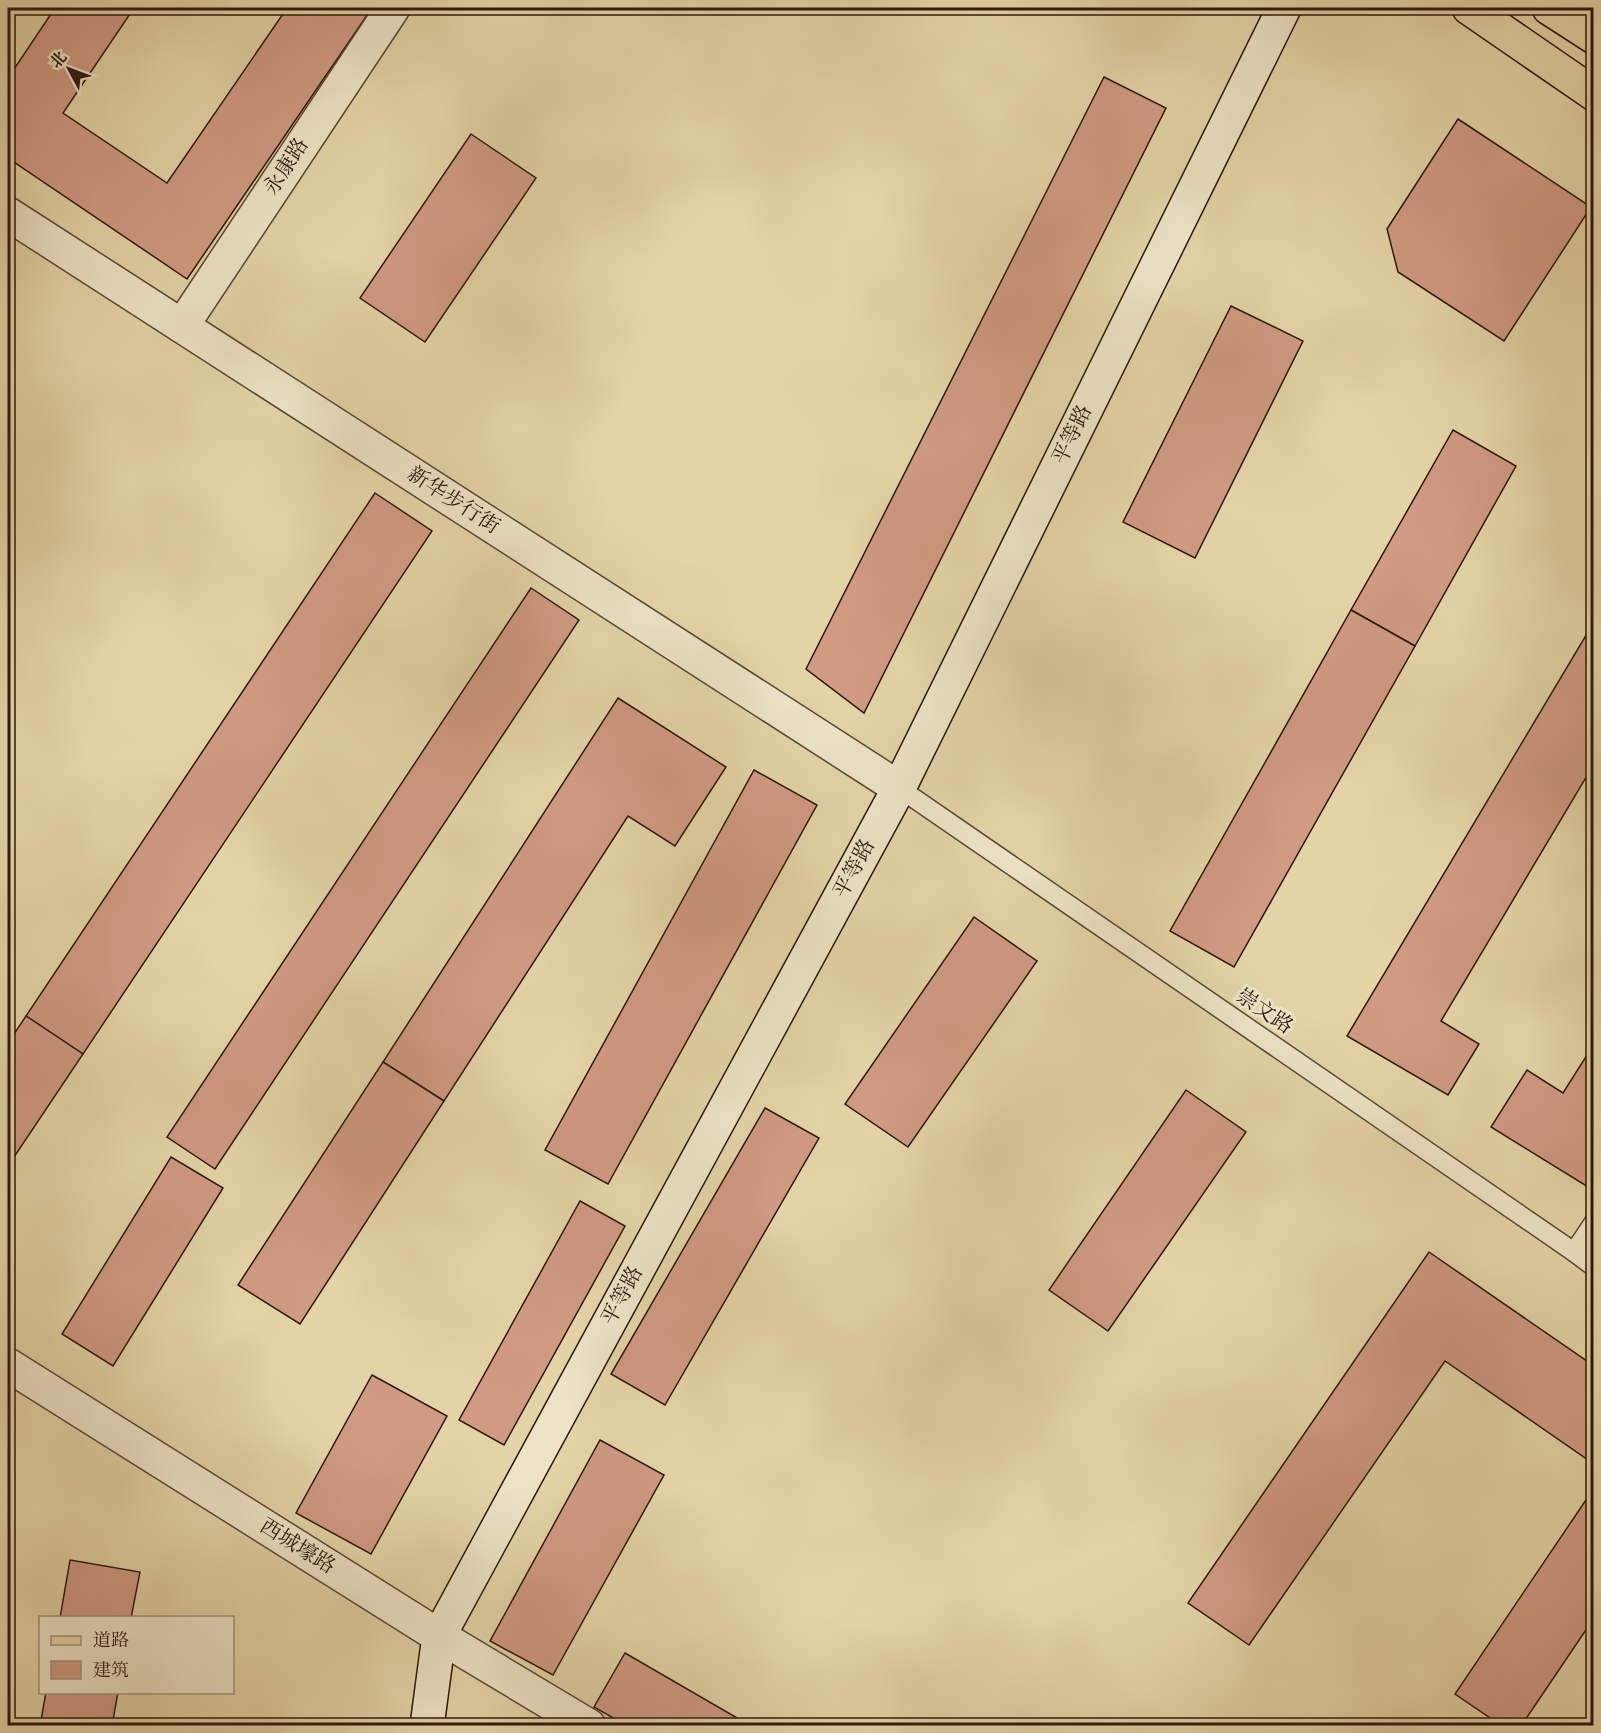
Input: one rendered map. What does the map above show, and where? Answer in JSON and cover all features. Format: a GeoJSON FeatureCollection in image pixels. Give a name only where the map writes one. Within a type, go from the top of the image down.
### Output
{"type":"FeatureCollection","features":[{"type":"Feature","properties":{"kind":"main road"},"geometry":{"type":"LineString","coordinates":[[1469,8],[1593,94]]}},
{"type":"Feature","properties":{"kind":"main road"},"geometry":{"type":"LineString","coordinates":[[1549,8],[1593,37]]}},
{"type":"Feature","properties":{"kind":"street","name":"永康路"},"geometry":{"type":"LineString","coordinates":[[182,326],[393,8]]}},
{"type":"Feature","properties":{"kind":"street","name":"平等路"},"geometry":{"type":"LineString","coordinates":[[427,1725],[439,1636],[899,788],[1284,8]]}},
{"type":"Feature","properties":{"kind":"street","name":"新华步行街"},"geometry":{"type":"LineString","coordinates":[[8,214],[899,788]]}},
{"type":"Feature","properties":{"kind":"street","name":"西城壕路"},"geometry":{"type":"LineString","coordinates":[[8,1365],[439,1636],[589,1725]]}},
{"type":"Feature","properties":{"kind":"lane","name":"崇文路"},"geometry":{"type":"LineString","coordinates":[[899,788],[1593,1267]]}},
{"type":"Feature","properties":{"kind":"lane"},"geometry":{"type":"LineString","coordinates":[[1574,1252],[1593,1222]]}},
{"type":"Feature","properties":{"kind":"building"},"geometry":{"type":"Polygon","coordinates":[[[55,8],[134,8],[63,113],[167,183],[287,8],[372,8],[187,279],[8,158],[8,78],[55,8]]]}},
{"type":"Feature","properties":{"kind":"building"},"geometry":{"type":"Polygon","coordinates":[[[1104,77],[1166,108],[864,713],[806,669],[1104,77]]]}},
{"type":"Feature","properties":{"kind":"building"},"geometry":{"type":"Polygon","coordinates":[[[1458,119],[1591,207],[1504,341],[1398,272],[1387,229],[1458,119]]]}},
{"type":"Feature","properties":{"kind":"building"},"geometry":{"type":"Polygon","coordinates":[[[471,134],[536,178],[425,342],[360,298],[471,134]]]}},
{"type":"Feature","properties":{"kind":"building"},"geometry":{"type":"Polygon","coordinates":[[[1231,306],[1303,341],[1195,558],[1123,522],[1231,306]]]}},
{"type":"Feature","properties":{"kind":"building"},"geometry":{"type":"Polygon","coordinates":[[[1453,430],[1516,466],[1415,646],[1351,610],[1453,430]]]}},
{"type":"Feature","properties":{"kind":"building"},"geometry":{"type":"Polygon","coordinates":[[[375,493],[432,531],[83,1054],[26,1016],[375,493]]]}},
{"type":"Feature","properties":{"kind":"building"},"geometry":{"type":"Polygon","coordinates":[[[531,588],[579,620],[215,1169],[167,1137],[531,588]]]}},
{"type":"Feature","properties":{"kind":"building"},"geometry":{"type":"Polygon","coordinates":[[[1351,610],[1415,646],[1234,967],[1170,931],[1351,610]]]}},
{"type":"Feature","properties":{"kind":"building"},"geometry":{"type":"Polygon","coordinates":[[[1594,622],[1594,764],[1441,1021],[1479,1044],[1448,1095],[1347,1036],[1594,622]]]}},
{"type":"Feature","properties":{"kind":"building"},"geometry":{"type":"Polygon","coordinates":[[[618,698],[726,767],[675,846],[628,816],[444,1101],[383,1062],[618,698]]]}},
{"type":"Feature","properties":{"kind":"building"},"geometry":{"type":"Polygon","coordinates":[[[754,770],[817,805],[608,1184],[545,1150],[754,770]]]}},
{"type":"Feature","properties":{"kind":"building"},"geometry":{"type":"Polygon","coordinates":[[[974,917],[1037,961],[908,1147],[845,1104],[974,917]]]}},
{"type":"Feature","properties":{"kind":"building"},"geometry":{"type":"Polygon","coordinates":[[[26,1016],[83,1054],[8,1166],[8,1043],[26,1016]]]}},
{"type":"Feature","properties":{"kind":"building"},"geometry":{"type":"Polygon","coordinates":[[[1594,1044],[1593,1190],[1491,1127],[1527,1070],[1563,1093],[1594,1044]]]}},
{"type":"Feature","properties":{"kind":"building"},"geometry":{"type":"Polygon","coordinates":[[[383,1062],[444,1101],[300,1324],[238,1285],[383,1062]]]}},
{"type":"Feature","properties":{"kind":"building"},"geometry":{"type":"Polygon","coordinates":[[[1186,1090],[1246,1132],[1108,1331],[1049,1290],[1186,1090]]]}},
{"type":"Feature","properties":{"kind":"building"},"geometry":{"type":"Polygon","coordinates":[[[765,1108],[819,1138],[665,1405],[611,1374],[765,1108]]]}},
{"type":"Feature","properties":{"kind":"building"},"geometry":{"type":"Polygon","coordinates":[[[171,1157],[223,1188],[113,1366],[62,1334],[171,1157]]]}},
{"type":"Feature","properties":{"kind":"building"},"geometry":{"type":"Polygon","coordinates":[[[580,1201],[625,1226],[504,1445],[459,1420],[580,1201]]]}},
{"type":"Feature","properties":{"kind":"building"},"geometry":{"type":"Polygon","coordinates":[[[1429,1252],[1594,1366],[1594,1464],[1445,1361],[1249,1645],[1188,1603],[1429,1252]]]}},
{"type":"Feature","properties":{"kind":"building"},"geometry":{"type":"Polygon","coordinates":[[[372,1375],[447,1416],[371,1554],[296,1513],[372,1375]]]}},
{"type":"Feature","properties":{"kind":"building"},"geometry":{"type":"Polygon","coordinates":[[[600,1440],[664,1475],[553,1675],[490,1641],[600,1440]]]}},
{"type":"Feature","properties":{"kind":"building"},"geometry":{"type":"Polygon","coordinates":[[[1594,1488],[1594,1618],[1521,1726],[1502,1726],[1455,1694],[1594,1488]]]}},
{"type":"Feature","properties":{"kind":"building"},"geometry":{"type":"Polygon","coordinates":[[[70,1560],[140,1572],[131,1616],[60,1616],[70,1560]]]}},
{"type":"Feature","properties":{"kind":"building"},"geometry":{"type":"Polygon","coordinates":[[[625,1653],[751,1726],[627,1726],[594,1707],[625,1653]]]}},
{"type":"Feature","properties":{"kind":"building"},"geometry":{"type":"Polygon","coordinates":[[[46,1694],[118,1694],[112,1726],[40,1726],[46,1694]]]}}]}
